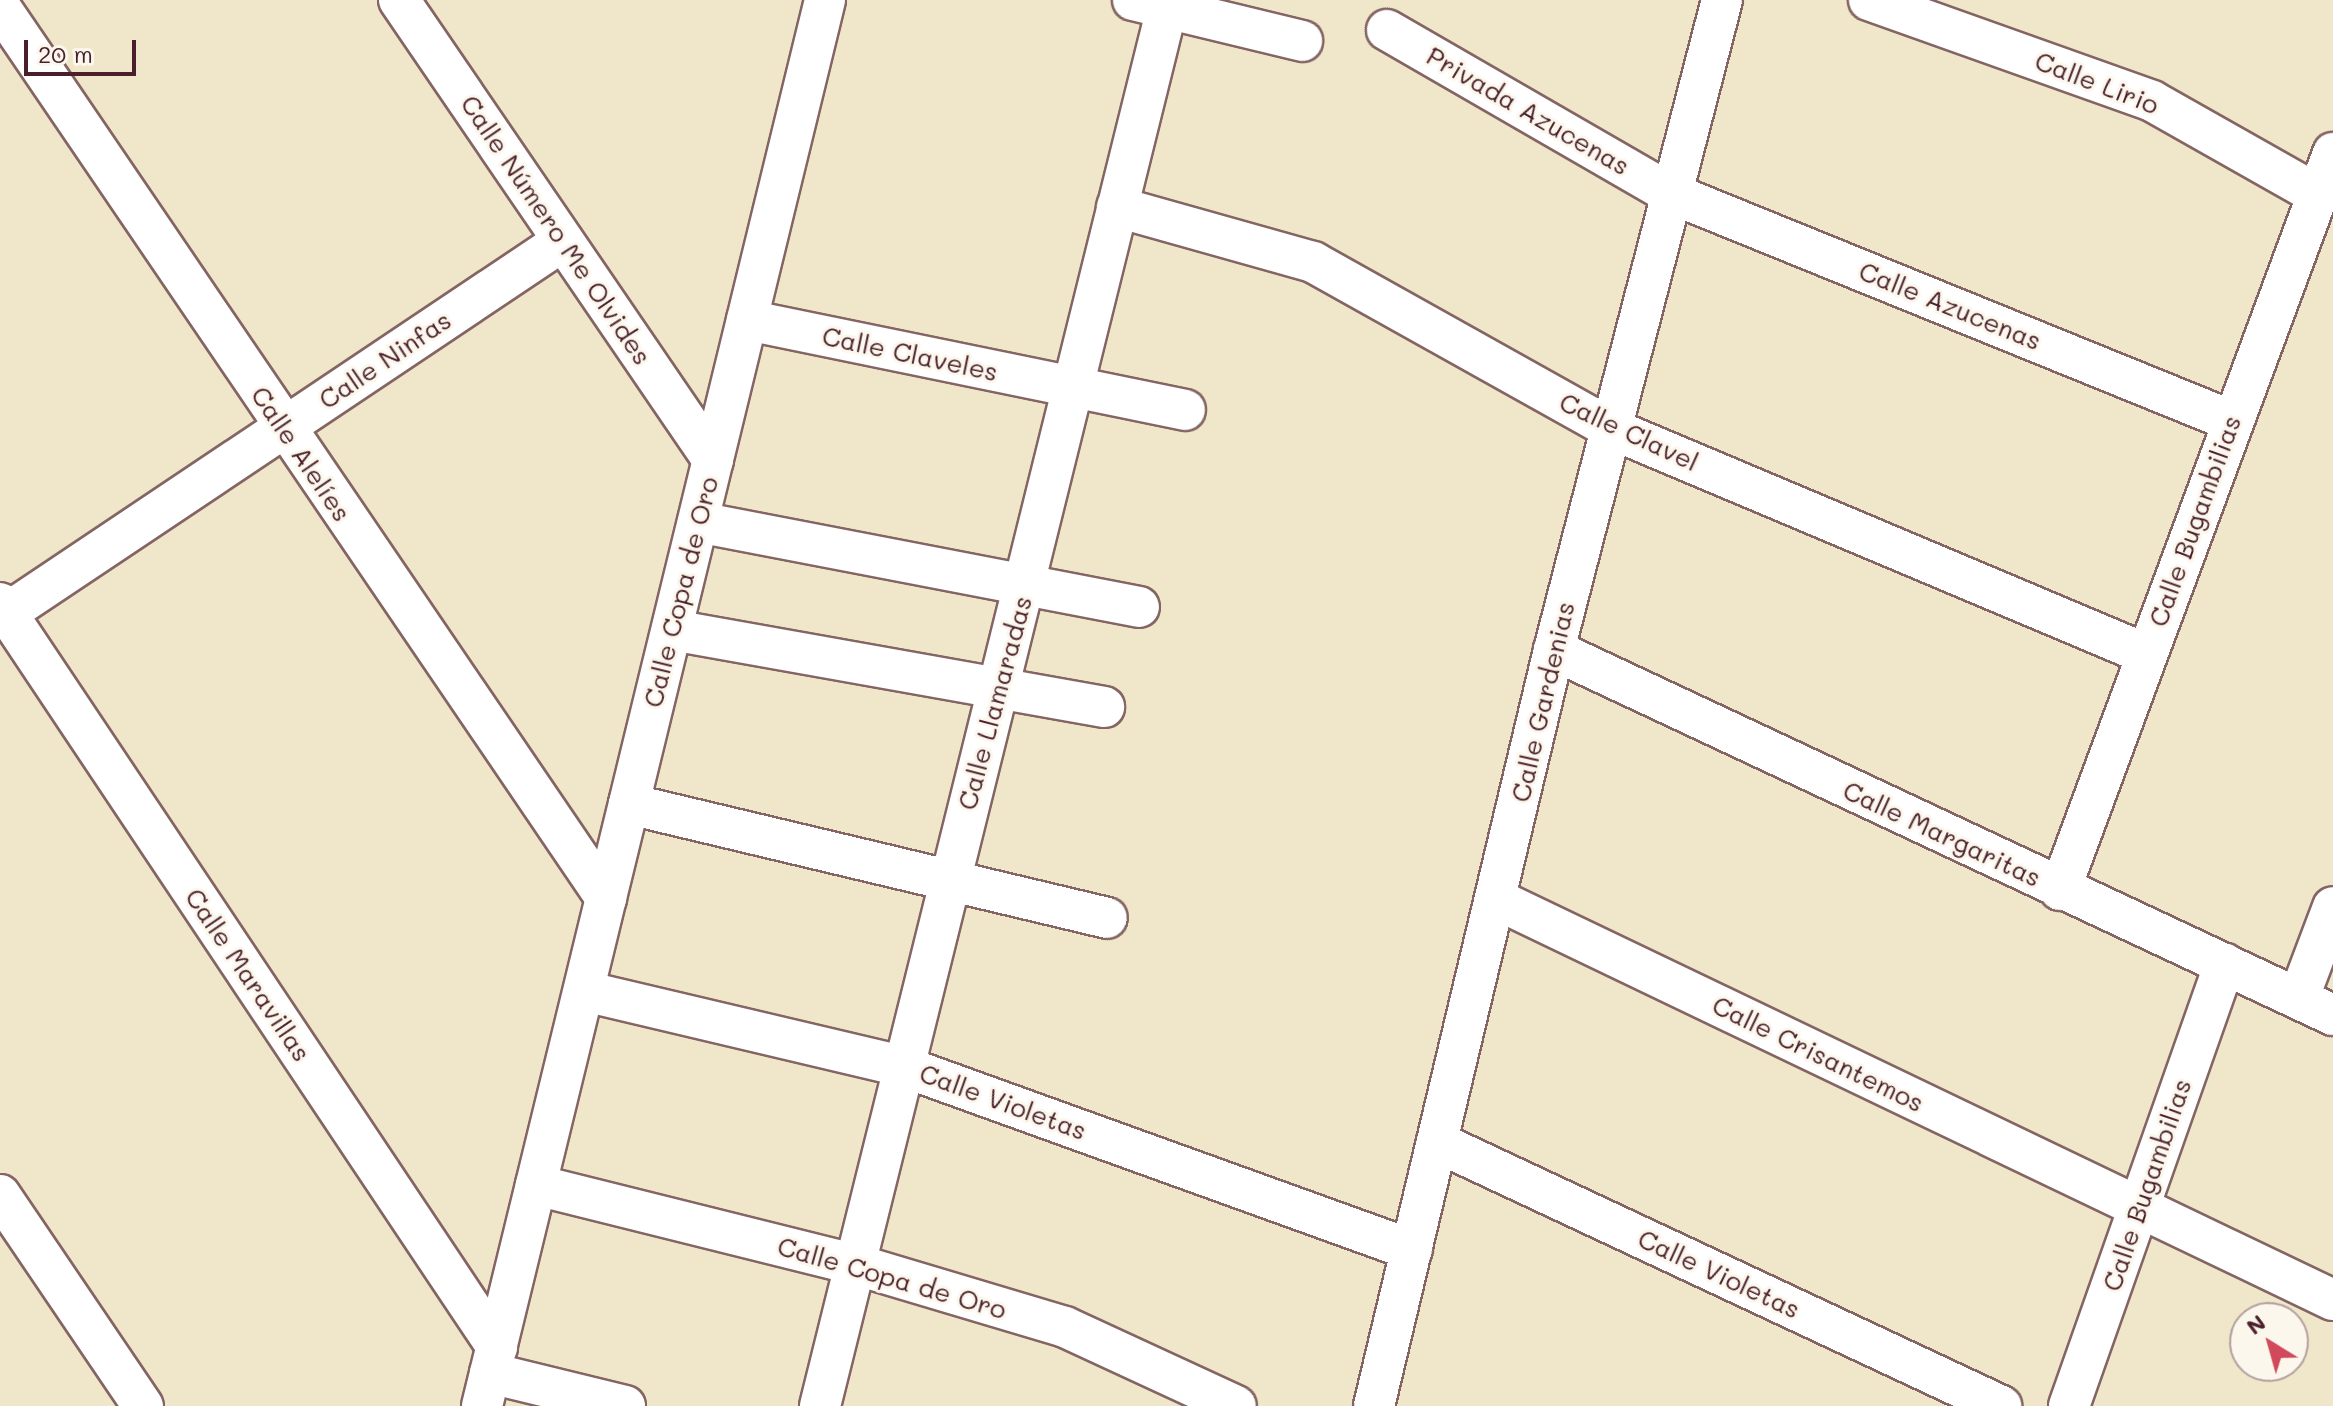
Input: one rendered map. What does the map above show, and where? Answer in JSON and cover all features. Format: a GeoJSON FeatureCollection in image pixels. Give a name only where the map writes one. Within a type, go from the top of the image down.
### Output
{"type":"FeatureCollection","features":[{"type":"Feature","properties":{"kind":"street","name":"Calle Número Me Olvides"},"geometry":{"type":"LineString","coordinates":[[399,0],[713,460]]}},
{"type":"Feature","properties":{"kind":"street"},"geometry":{"type":"LineString","coordinates":[[795,0],[821,17]]}},
{"type":"Feature","properties":{"kind":"street","name":"Calle Gardenias"},"geometry":{"type":"LineString","coordinates":[[1374,1406],[1498,900],[1554,650],[1612,429],[1668,192],[1722,0]]}},
{"type":"Feature","properties":{"kind":"street","name":"Calle Lirio"},"geometry":{"type":"LineString","coordinates":[[1869,0],[2152,101],[2313,192]]}},
{"type":"Feature","properties":{"kind":"street"},"geometry":{"type":"LineString","coordinates":[[1156,3],[1302,41]]}},
{"type":"Feature","properties":{"kind":"street","name":"Calle Llamaradas"},"geometry":{"type":"LineString","coordinates":[[820,1406],[947,881],[1001,688],[1117,207],[1156,3]]}},
{"type":"Feature","properties":{"kind":"street","name":"Calle Alelíes"},"geometry":{"type":"LineString","coordinates":[[0,7],[283,429],[606,898]]}},
{"type":"Feature","properties":{"kind":"street","name":"Calle Copa de Oro"},"geometry":{"type":"LineString","coordinates":[[490,1375],[821,17]]}},
{"type":"Feature","properties":{"kind":"street","name":"Privada Azucenas"},"geometry":{"type":"LineString","coordinates":[[1387,30],[1668,192]]}},
{"type":"Feature","properties":{"kind":"street","name":"Calle Bugambilias"},"geometry":{"type":"LineString","coordinates":[[2060,890],[2313,192],[2333,152]]}},
{"type":"Feature","properties":{"kind":"street","name":"Calle Azucenas"},"geometry":{"type":"LineString","coordinates":[[1668,192],[2232,421]]}},
{"type":"Feature","properties":{"kind":"street","name":"Calle Clavel"},"geometry":{"type":"LineString","coordinates":[[1117,207],[1313,262],[1612,429],[2146,654]]}},
{"type":"Feature","properties":{"kind":"street","name":"Calle Ninfas"},"geometry":{"type":"LineString","coordinates":[[3,608],[283,429],[563,241]]}},
{"type":"Feature","properties":{"kind":"street","name":"Calle Claveles"},"geometry":{"type":"LineString","coordinates":[[747,320],[1185,410]]}},
{"type":"Feature","properties":{"kind":"street"},"geometry":{"type":"LineString","coordinates":[[698,522],[1027,581],[1139,607]]}},
{"type":"Feature","properties":{"kind":"street","name":"Calle Maravillas"},"geometry":{"type":"LineString","coordinates":[[3,608],[490,1375]]}},
{"type":"Feature","properties":{"kind":"street"},"geometry":{"type":"LineString","coordinates":[[672,630],[1104,707]]}},
{"type":"Feature","properties":{"kind":"street","name":"Calle Margaritas"},"geometry":{"type":"LineString","coordinates":[[1554,650],[2060,890],[2316,1006]]}},
{"type":"Feature","properties":{"kind":"street"},"geometry":{"type":"LineString","coordinates":[[629,804],[1107,918]]}},
{"type":"Feature","properties":{"kind":"street","name":"Calle Crisantemos"},"geometry":{"type":"LineString","coordinates":[[1498,900],[2333,1300]]}},
{"type":"Feature","properties":{"kind":"street"},"geometry":{"type":"LineString","coordinates":[[2316,1006],[2333,907]]}},
{"type":"Feature","properties":{"kind":"street","name":"Calle Bugambilias"},"geometry":{"type":"LineString","coordinates":[[2069,1406],[2225,964]]}},
{"type":"Feature","properties":{"kind":"street","name":"Calle Violetas"},"geometry":{"type":"LineString","coordinates":[[584,991],[902,1066],[1412,1250]]}},
{"type":"Feature","properties":{"kind":"street","name":"Calle Violetas"},"geometry":{"type":"LineString","coordinates":[[1437,1142],[2001,1406]]}},
{"type":"Feature","properties":{"kind":"street","name":"Calle Copa de Oro"},"geometry":{"type":"LineString","coordinates":[[536,1185],[854,1264],[1065,1327],[1236,1406]]}},
{"type":"Feature","properties":{"kind":"street"},"geometry":{"type":"LineString","coordinates":[[0,1195],[143,1406]]}},
{"type":"Feature","properties":{"kind":"street"},"geometry":{"type":"LineString","coordinates":[[490,1375],[625,1406]]}}]}
